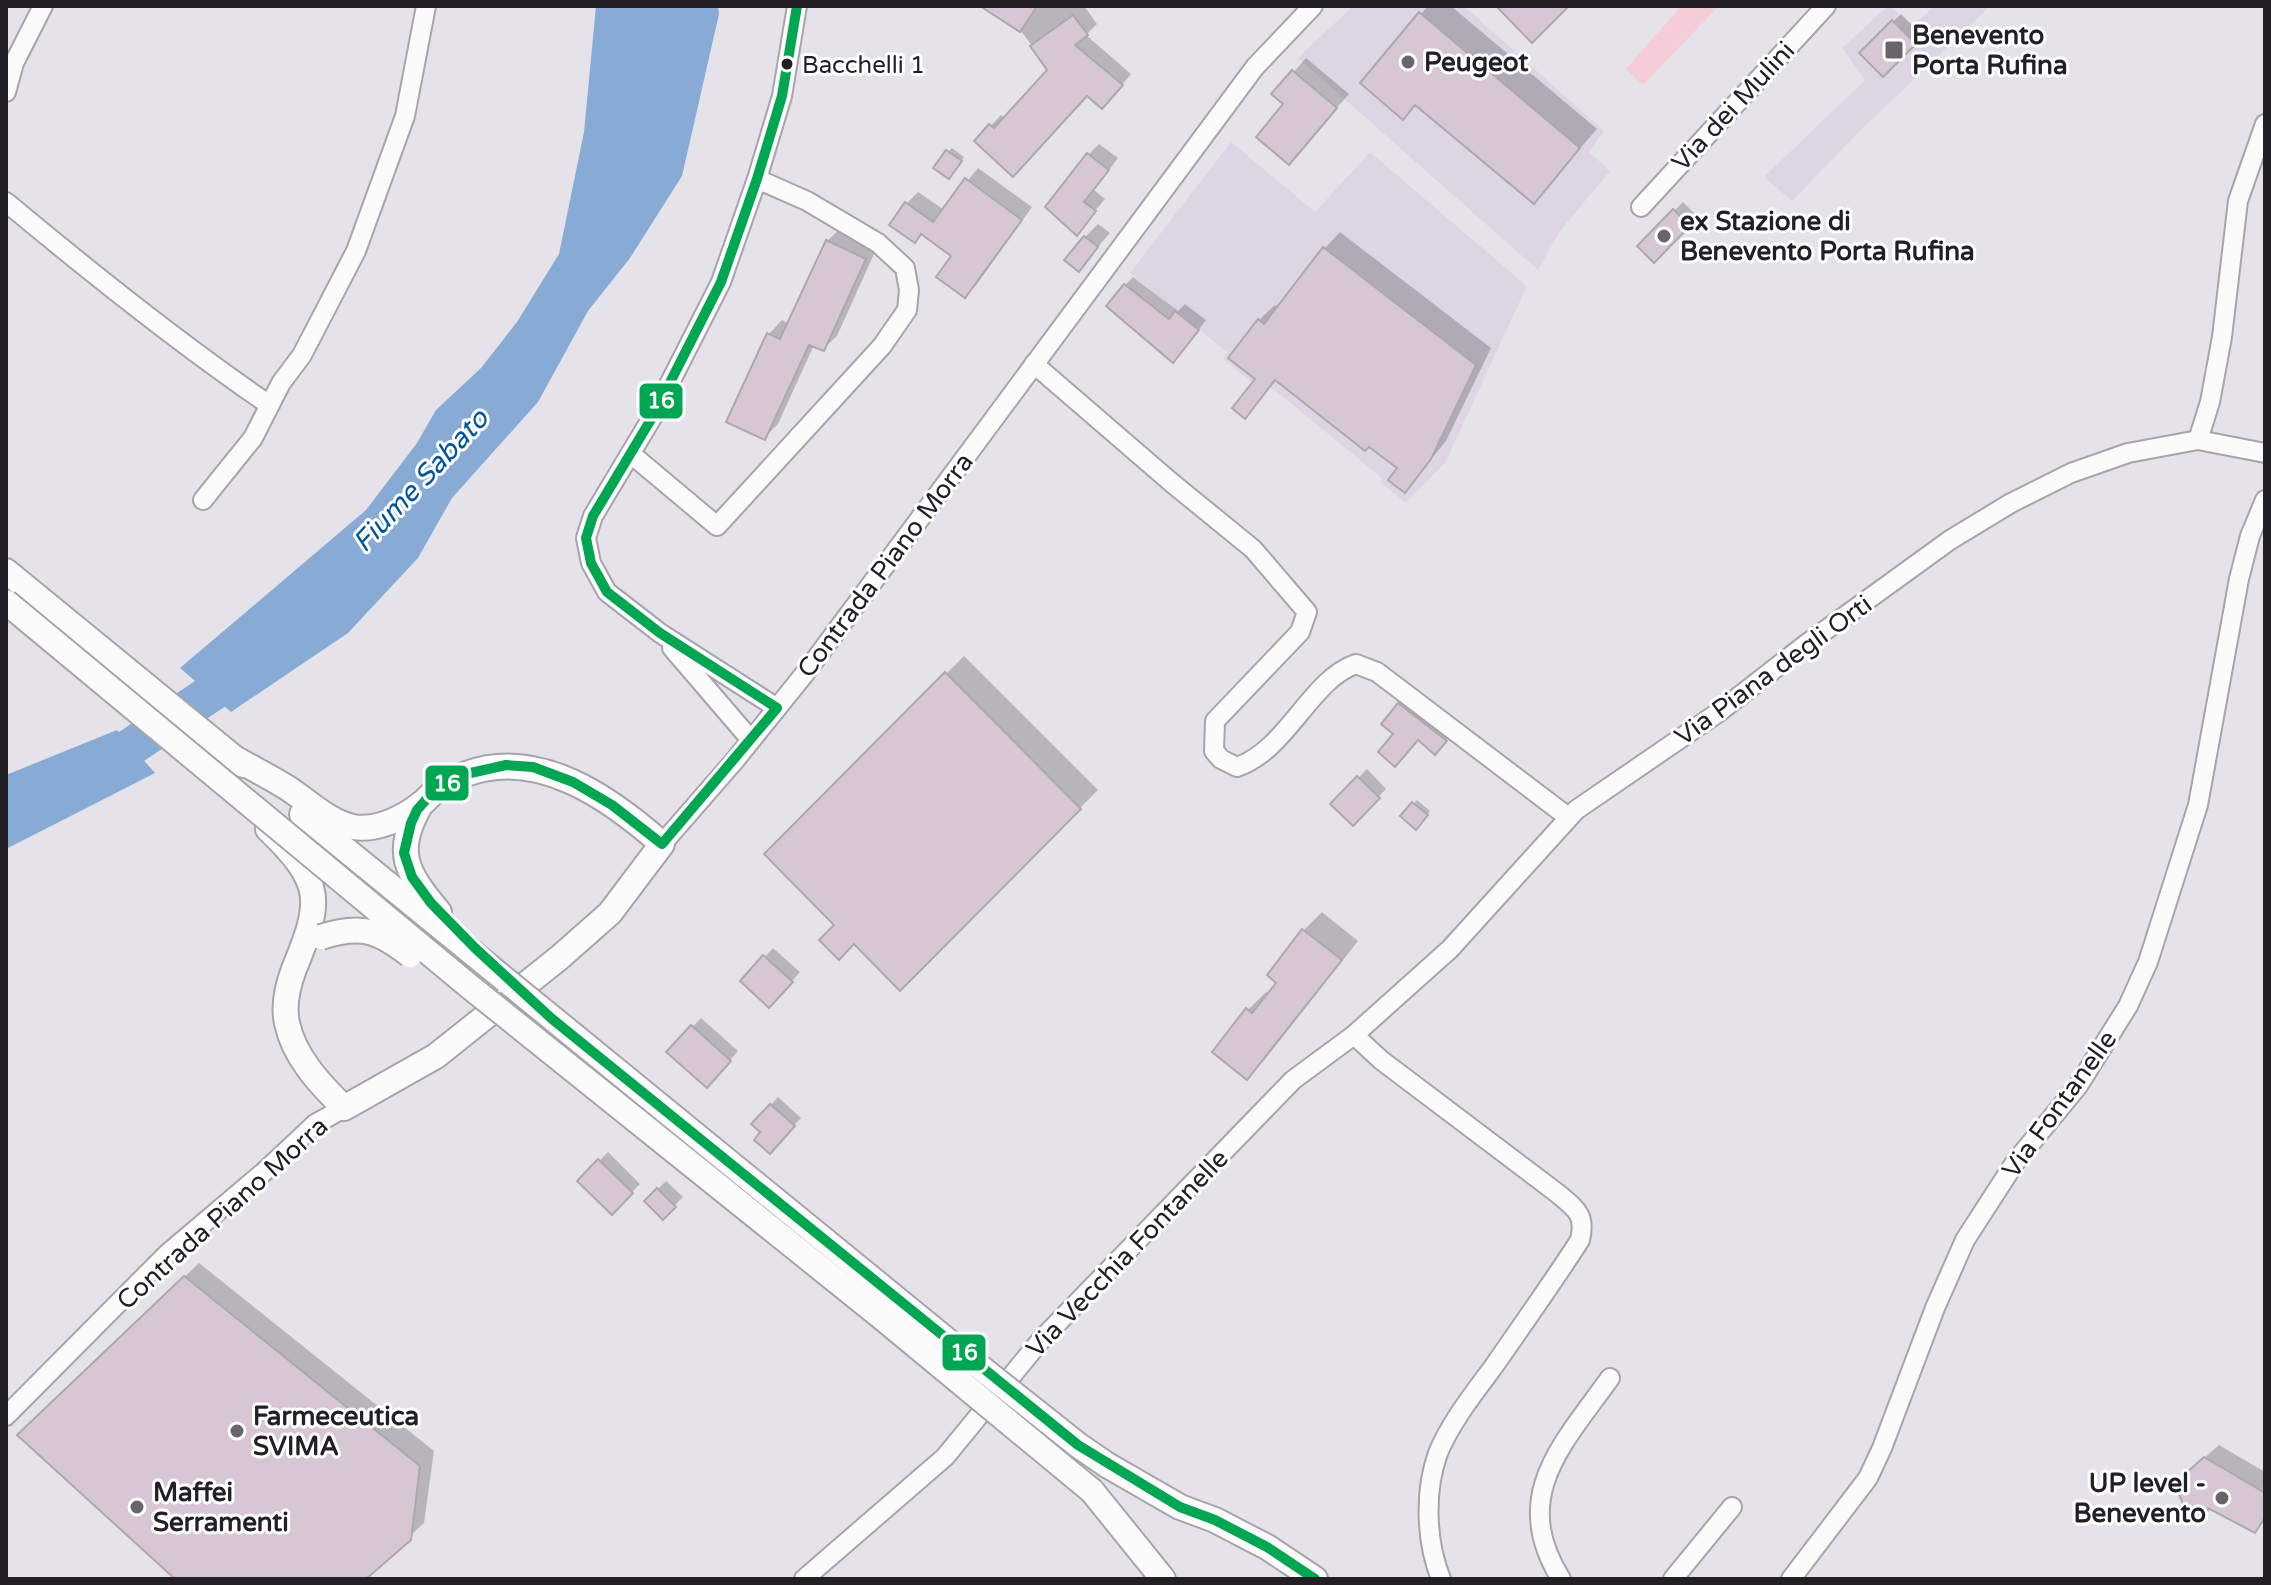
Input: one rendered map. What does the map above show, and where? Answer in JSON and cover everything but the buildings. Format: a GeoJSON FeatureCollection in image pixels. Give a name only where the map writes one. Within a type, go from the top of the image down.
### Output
{"type":"FeatureCollection","features":[{"type":"Feature","properties":{"kind":"main road"},"geometry":{"type":"LineString","coordinates":[[6,571],[976,1364],[1107,1465],[1180,1507],[1215,1520],[1267,1547],[1315,1579]]}},
{"type":"Feature","properties":{"kind":"main road"},"geometry":{"type":"LineString","coordinates":[[6,602],[522,1029],[879,1315],[1092,1491],[1163,1579]]}},
{"type":"Feature","properties":{"kind":"main road"},"geometry":{"type":"LineString","coordinates":[[233,757],[331,818],[354,827],[385,825],[412,814],[444,783],[478,770],[514,765],[582,786],[632,818],[662,844]]}},
{"type":"Feature","properties":{"kind":"main road"},"geometry":{"type":"LineString","coordinates":[[203,766],[274,834],[304,869],[315,907],[316,932],[300,955],[287,986],[286,1021],[299,1056],[344,1108]]}},
{"type":"Feature","properties":{"kind":"main road"},"geometry":{"type":"LineString","coordinates":[[412,814],[404,847],[406,866],[421,890],[508,982]]}},
{"type":"Feature","properties":{"kind":"main road","name":"Contrada Piano Morra"},"geometry":{"type":"LineString","coordinates":[[344,1108],[436,1056],[559,958],[610,913],[662,844]]}},
{"type":"Feature","properties":{"kind":"main road"},"geometry":{"type":"LineString","coordinates":[[316,932],[369,930],[386,936],[459,992],[522,1029]]}},
{"type":"Feature","properties":{"kind":"street"},"geometry":{"type":"LineString","coordinates":[[6,92],[14,63],[43,6]]}},
{"type":"Feature","properties":{"kind":"street"},"geometry":{"type":"LineString","coordinates":[[203,500],[253,438],[268,404],[302,355],[356,251],[405,116],[426,6]]}},
{"type":"Feature","properties":{"kind":"street"},"geometry":{"type":"LineString","coordinates":[[777,708],[660,633],[607,592],[591,563],[586,538],[593,516],[653,416],[721,282],[782,96],[797,6]]}},
{"type":"Feature","properties":{"kind":"street","name":"Contrada Piano Morra"},"geometry":{"type":"LineString","coordinates":[[662,844],[777,708],[1255,67],[1313,6]]}},
{"type":"Feature","properties":{"kind":"street","name":"Via dei Mulini"},"geometry":{"type":"LineString","coordinates":[[1641,207],[1826,6]]}},
{"type":"Feature","properties":{"kind":"street"},"geometry":{"type":"LineString","coordinates":[[2198,440],[2210,402],[2219,350],[2238,201],[2265,124]]}},
{"type":"Feature","properties":{"kind":"street"},"geometry":{"type":"LineString","coordinates":[[631,454],[717,526],[882,346],[907,310],[909,290],[905,268],[878,243],[807,201],[757,179]]}},
{"type":"Feature","properties":{"kind":"street"},"geometry":{"type":"LineString","coordinates":[[6,202],[69,255],[268,404]]}},
{"type":"Feature","properties":{"kind":"street"},"geometry":{"type":"LineString","coordinates":[[1034,364],[1253,549],[1307,612],[1300,632],[1215,721],[1214,751],[1221,759],[1237,767],[1251,762],[1291,725],[1340,669],[1356,664],[1377,672],[1568,817]]}},
{"type":"Feature","properties":{"kind":"street","name":"Via Piana degli Orti"},"geometry":{"type":"LineString","coordinates":[[1354,1035],[1450,949],[1568,817],[1719,712],[1950,540],[2011,503],[2071,473],[2128,453],[2198,440],[2265,453]]}},
{"type":"Feature","properties":{"kind":"street","name":"Via Fontanelle"},"geometry":{"type":"LineString","coordinates":[[1791,1579],[1868,1478],[1965,1240],[2016,1161],[2078,1086],[2128,1006],[2148,962],[2198,805],[2239,579],[2250,536],[2265,500]]}},
{"type":"Feature","properties":{"kind":"street"},"geometry":{"type":"LineString","coordinates":[[660,633],[751,740]]}},
{"type":"Feature","properties":{"kind":"street"},"geometry":{"type":"LineString","coordinates":[[1354,1035],[1381,1060],[1577,1209],[1584,1224],[1580,1240],[1473,1394],[1438,1455],[1430,1487],[1429,1520],[1433,1558],[1441,1579]]}},
{"type":"Feature","properties":{"kind":"street","name":"Via Vecchia Fontanelle"},"geometry":{"type":"LineString","coordinates":[[804,1579],[945,1457],[1041,1340],[1293,1080],[1354,1035]]}},
{"type":"Feature","properties":{"kind":"street","name":"Contrada Piano Morra"},"geometry":{"type":"LineString","coordinates":[[6,1416],[167,1254],[315,1124],[344,1108]]}},
{"type":"Feature","properties":{"kind":"street"},"geometry":{"type":"LineString","coordinates":[[1561,1579],[1549,1560],[1542,1538],[1540,1511],[1544,1482],[1552,1459],[1610,1378]]}},
{"type":"Feature","properties":{"kind":"street"},"geometry":{"type":"LineString","coordinates":[[1673,1579],[1732,1507]]}},
{"type":"Feature","properties":{"kind":"shaded area"},"geometry":{"type":"Polygon","coordinates":[[[1353,6],[1464,6],[1604,131],[1589,152],[1610,171],[1560,231],[1538,270],[1298,58],[1353,6]]]}},
{"type":"Feature","properties":{"kind":"shaded area"},"geometry":{"type":"Polygon","coordinates":[[[1681,6],[1719,6],[1643,85],[1626,69],[1681,6]]]}},
{"type":"Feature","properties":{"kind":"shaded area"},"geometry":{"type":"Polygon","coordinates":[[[1888,6],[1913,25],[1935,6],[1990,6],[1792,201],[1764,177],[1865,80],[1842,48],[1888,6]]]}},
{"type":"Feature","properties":{"kind":"shaded area"},"geometry":{"type":"Polygon","coordinates":[[[1231,142],[1315,212],[1370,152],[1527,286],[1445,463],[1406,503],[1380,482],[1382,478],[1261,379],[1255,385],[1223,359],[1227,352],[1130,273],[1231,142]]]}},
{"type":"Feature","properties":{"kind":"water"},"geometry":{"type":"Polygon","coordinates":[[[596,6],[718,6],[719,14],[682,176],[630,258],[588,311],[538,402],[452,498],[418,558],[348,633],[231,712],[180,668],[366,510],[417,443],[436,410],[481,368],[517,322],[559,254],[584,132],[596,6]]]}},
{"type":"Feature","properties":{"kind":"water"},"geometry":{"type":"Polygon","coordinates":[[[117,730],[155,773],[6,849],[6,775],[117,730]]]}},
{"type":"Feature","properties":{"kind":"waterway","name":"Fiume Sabato"},"geometry":{"type":"LineString","coordinates":[[6,815],[77,783],[241,673],[250,663]]}},
{"type":"Feature","properties":{"kind":"transit line","name":"16"},"geometry":{"type":"LineString","coordinates":[[797,6],[782,96],[721,282],[653,416],[593,516],[586,538],[591,563],[607,592],[660,633],[777,708],[662,844],[612,805],[573,782],[533,767],[506,765],[466,774],[431,794],[417,810],[411,823],[404,853],[412,877],[431,903],[551,1018],[1078,1445],[1180,1507],[1215,1520],[1267,1547],[1315,1579]]}},
{"type":"Feature","properties":{"kind":"place","name":"Benevento Porta Rufina"},"geometry":{"type":"Point","coordinates":[1894,50]}},
{"type":"Feature","properties":{"kind":"place","name":"Peugeot"},"geometry":{"type":"Point","coordinates":[1408,62]}},
{"type":"Feature","properties":{"kind":"place","name":"Bacchelli 1"},"geometry":{"type":"Point","coordinates":[787,64]}},
{"type":"Feature","properties":{"kind":"place","name":"ex Stazione di Benevento Porta Rufina"},"geometry":{"type":"Point","coordinates":[1664,236]}},
{"type":"Feature","properties":{"kind":"place","name":"Farmeceutica SVIMA"},"geometry":{"type":"Point","coordinates":[237,1431]}},
{"type":"Feature","properties":{"kind":"place","name":"UP level - Benevento"},"geometry":{"type":"Point","coordinates":[2222,1498]}},
{"type":"Feature","properties":{"kind":"place","name":"Maffei Serramenti"},"geometry":{"type":"Point","coordinates":[137,1507]}}]}
